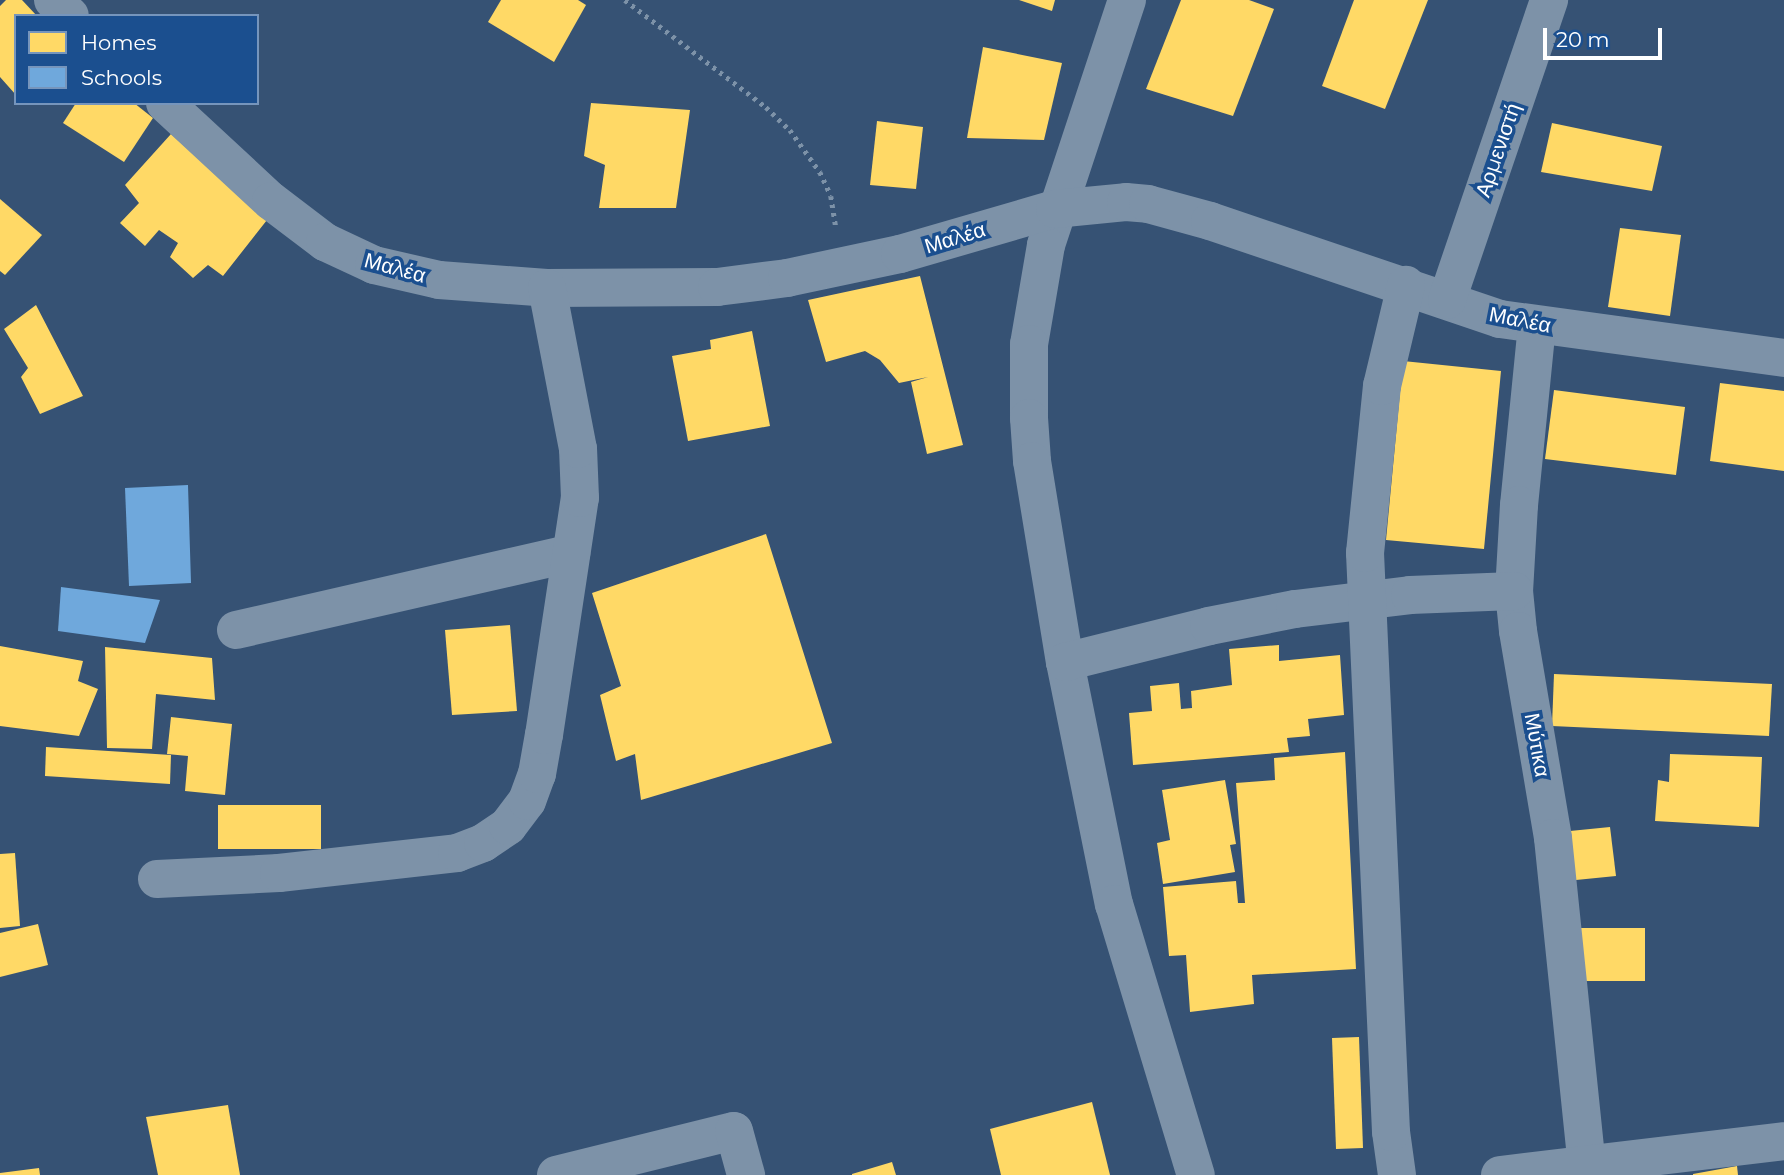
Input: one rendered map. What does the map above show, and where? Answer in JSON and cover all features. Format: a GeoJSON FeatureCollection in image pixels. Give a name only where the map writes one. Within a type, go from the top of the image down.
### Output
{"type":"FeatureCollection","features":[{"type":"Feature","properties":{"kind":"street"},"geometry":{"type":"LineString","coordinates":[[54,0],[69,14]]}},
{"type":"Feature","properties":{"kind":"street"},"geometry":{"type":"LineString","coordinates":[[1127,0],[1055,209],[1038,279],[1028,377],[1032,461],[1065,662],[1114,904],[1196,1175]]}},
{"type":"Feature","properties":{"kind":"street","name":"Αρμενιστή"},"geometry":{"type":"LineString","coordinates":[[1447,300],[1549,0]]}},
{"type":"Feature","properties":{"kind":"street","name":"Μαλέα"},"geometry":{"type":"LineString","coordinates":[[167,105],[292,218],[354,257],[439,280],[547,288],[717,287],[831,270],[900,254],[1055,209],[1093,203],[1148,204],[1406,285],[1500,319],[1784,358]]}},
{"type":"Feature","properties":{"kind":"street"},"geometry":{"type":"LineString","coordinates":[[1397,1175],[1392,1142],[1380,853],[1365,599],[1365,553],[1374,443],[1382,386],[1406,285]]}},
{"type":"Feature","properties":{"kind":"street"},"geometry":{"type":"LineString","coordinates":[[157,879],[279,873],[416,860],[457,853],[483,842],[508,826],[527,801],[537,774],[580,498],[578,449],[547,288]]}},
{"type":"Feature","properties":{"kind":"street","name":"Μύτικα"},"geometry":{"type":"LineString","coordinates":[[1537,325],[1519,505],[1514,591],[1518,631],[1553,838],[1587,1165]]}},
{"type":"Feature","properties":{"kind":"street"},"geometry":{"type":"LineString","coordinates":[[236,629],[571,553]]}},
{"type":"Feature","properties":{"kind":"street"},"geometry":{"type":"LineString","coordinates":[[1065,662],[1209,626],[1295,609],[1365,599],[1514,591]]}},
{"type":"Feature","properties":{"kind":"street"},"geometry":{"type":"LineString","coordinates":[[556,1175],[734,1131],[746,1175]]}},
{"type":"Feature","properties":{"kind":"street"},"geometry":{"type":"LineString","coordinates":[[1500,1175],[1784,1141]]}},
{"type":"Feature","properties":{"kind":"path"},"geometry":{"type":"LineString","coordinates":[[625,0],[766,107],[806,151],[831,195],[836,215],[831,270]]}},
{"type":"Feature","properties":{"kind":"building: Homes"},"geometry":{"type":"Polygon","coordinates":[[[6,0],[22,0],[35,14],[14,14],[14,93],[0,77],[0,6],[6,0]]]}},
{"type":"Feature","properties":{"kind":"building: Homes"},"geometry":{"type":"Polygon","coordinates":[[[501,0],[578,0],[586,5],[554,62],[488,22],[501,0]]]}},
{"type":"Feature","properties":{"kind":"building: Homes"},"geometry":{"type":"Polygon","coordinates":[[[1019,0],[1055,0],[1052,11],[1019,0]]]}},
{"type":"Feature","properties":{"kind":"building: Homes"},"geometry":{"type":"Polygon","coordinates":[[[1181,0],[1249,0],[1274,9],[1233,116],[1146,89],[1181,0]]]}},
{"type":"Feature","properties":{"kind":"building: Homes"},"geometry":{"type":"Polygon","coordinates":[[[1354,0],[1428,0],[1385,109],[1322,86],[1354,0]]]}},
{"type":"Feature","properties":{"kind":"building: Homes"},"geometry":{"type":"Polygon","coordinates":[[[983,47],[1062,63],[1044,140],[967,138],[983,47]]]}},
{"type":"Feature","properties":{"kind":"building: Homes"},"geometry":{"type":"Polygon","coordinates":[[[591,103],[690,110],[676,208],[599,208],[605,165],[584,156],[591,103]]]}},
{"type":"Feature","properties":{"kind":"building: Homes"},"geometry":{"type":"Polygon","coordinates":[[[75,105],[137,105],[153,118],[124,162],[63,123],[75,105]]]}},
{"type":"Feature","properties":{"kind":"building: Homes"},"geometry":{"type":"Polygon","coordinates":[[[877,121],[923,127],[916,189],[870,185],[877,121]]]}},
{"type":"Feature","properties":{"kind":"building: Homes"},"geometry":{"type":"Polygon","coordinates":[[[1552,123],[1662,146],[1652,191],[1541,172],[1552,123]]]}},
{"type":"Feature","properties":{"kind":"building: Homes"},"geometry":{"type":"Polygon","coordinates":[[[171,134],[267,220],[223,276],[208,265],[193,278],[170,257],[178,243],[159,230],[145,246],[120,223],[139,203],[125,185],[171,134]]]}},
{"type":"Feature","properties":{"kind":"building: Homes"},"geometry":{"type":"Polygon","coordinates":[[[0,199],[42,235],[5,275],[0,271],[0,199]]]}},
{"type":"Feature","properties":{"kind":"building: Homes"},"geometry":{"type":"Polygon","coordinates":[[[1620,228],[1681,235],[1670,316],[1608,307],[1620,228]]]}},
{"type":"Feature","properties":{"kind":"building: Homes"},"geometry":{"type":"Polygon","coordinates":[[[920,276],[963,445],[927,454],[911,382],[928,377],[899,383],[880,360],[865,351],[826,362],[808,300],[920,276]]]}},
{"type":"Feature","properties":{"kind":"building: Homes"},"geometry":{"type":"Polygon","coordinates":[[[36,305],[83,396],[40,414],[21,377],[28,368],[4,329],[36,305]]]}},
{"type":"Feature","properties":{"kind":"building: Homes"},"geometry":{"type":"Polygon","coordinates":[[[752,331],[770,426],[688,441],[672,356],[711,349],[710,340],[752,331]]]}},
{"type":"Feature","properties":{"kind":"building: Homes"},"geometry":{"type":"Polygon","coordinates":[[[1403,361],[1501,371],[1484,549],[1386,540],[1403,361]]]}},
{"type":"Feature","properties":{"kind":"building: Homes"},"geometry":{"type":"Polygon","coordinates":[[[1720,383],[1784,391],[1784,471],[1710,461],[1720,383]]]}},
{"type":"Feature","properties":{"kind":"building: Homes"},"geometry":{"type":"Polygon","coordinates":[[[1554,390],[1685,407],[1676,475],[1545,459],[1554,390]]]}},
{"type":"Feature","properties":{"kind":"building: Homes"},"geometry":{"type":"Polygon","coordinates":[[[766,534],[832,743],[641,800],[635,754],[616,761],[600,695],[621,686],[592,593],[766,534]]]}},
{"type":"Feature","properties":{"kind":"building: Homes"},"geometry":{"type":"Polygon","coordinates":[[[510,625],[517,711],[452,715],[445,630],[510,625]]]}},
{"type":"Feature","properties":{"kind":"building: Homes"},"geometry":{"type":"Polygon","coordinates":[[[1279,645],[1279,661],[1340,655],[1344,715],[1308,719],[1310,736],[1287,738],[1289,752],[1133,765],[1129,713],[1152,711],[1150,686],[1179,683],[1181,709],[1192,708],[1191,691],[1232,685],[1229,649],[1279,645]]]}},
{"type":"Feature","properties":{"kind":"building: Homes"},"geometry":{"type":"Polygon","coordinates":[[[0,646],[83,661],[78,681],[98,689],[79,736],[0,726],[0,646]]]}},
{"type":"Feature","properties":{"kind":"building: Homes"},"geometry":{"type":"Polygon","coordinates":[[[105,647],[212,658],[215,700],[156,694],[152,749],[107,748],[105,647]]]}},
{"type":"Feature","properties":{"kind":"building: Homes"},"geometry":{"type":"Polygon","coordinates":[[[1554,674],[1772,684],[1769,736],[1552,726],[1554,674]]]}},
{"type":"Feature","properties":{"kind":"building: Homes"},"geometry":{"type":"Polygon","coordinates":[[[171,717],[232,724],[225,795],[185,791],[188,756],[167,754],[171,717]]]}},
{"type":"Feature","properties":{"kind":"building: Homes"},"geometry":{"type":"Polygon","coordinates":[[[46,747],[171,755],[170,784],[45,776],[46,747]]]}},
{"type":"Feature","properties":{"kind":"building: Homes"},"geometry":{"type":"Polygon","coordinates":[[[1345,752],[1356,969],[1252,975],[1254,1004],[1190,1012],[1186,955],[1169,956],[1163,887],[1236,881],[1238,903],[1245,903],[1236,783],[1275,780],[1274,758],[1345,752]]]}},
{"type":"Feature","properties":{"kind":"building: Homes"},"geometry":{"type":"Polygon","coordinates":[[[1670,754],[1762,757],[1759,827],[1655,821],[1658,780],[1669,782],[1670,754]]]}},
{"type":"Feature","properties":{"kind":"building: Homes"},"geometry":{"type":"Polygon","coordinates":[[[1225,780],[1236,844],[1230,845],[1235,872],[1163,884],[1157,843],[1170,840],[1162,790],[1225,780]]]}},
{"type":"Feature","properties":{"kind":"building: Homes"},"geometry":{"type":"Polygon","coordinates":[[[218,805],[321,805],[321,849],[218,849],[218,805]]]}},
{"type":"Feature","properties":{"kind":"building: Homes"},"geometry":{"type":"Polygon","coordinates":[[[1610,827],[1616,876],[1566,881],[1560,832],[1610,827]]]}},
{"type":"Feature","properties":{"kind":"building: Homes"},"geometry":{"type":"Polygon","coordinates":[[[15,853],[20,926],[0,928],[0,854],[15,853]]]}},
{"type":"Feature","properties":{"kind":"building: Homes"},"geometry":{"type":"Polygon","coordinates":[[[38,924],[48,965],[0,977],[0,933],[38,924]]]}},
{"type":"Feature","properties":{"kind":"building: Homes"},"geometry":{"type":"Polygon","coordinates":[[[1576,928],[1645,928],[1645,981],[1576,981],[1576,928]]]}},
{"type":"Feature","properties":{"kind":"building: Homes"},"geometry":{"type":"Polygon","coordinates":[[[1359,1037],[1363,1148],[1336,1149],[1332,1038],[1359,1037]]]}},
{"type":"Feature","properties":{"kind":"building: Homes"},"geometry":{"type":"Polygon","coordinates":[[[1092,1102],[1110,1175],[1001,1175],[990,1129],[1092,1102]]]}},
{"type":"Feature","properties":{"kind":"building: Homes"},"geometry":{"type":"Polygon","coordinates":[[[228,1105],[240,1175],[158,1175],[146,1117],[228,1105]]]}},
{"type":"Feature","properties":{"kind":"building: Homes"},"geometry":{"type":"Polygon","coordinates":[[[892,1162],[896,1175],[852,1175],[852,1174],[892,1162]]]}},
{"type":"Feature","properties":{"kind":"building: Homes"},"geometry":{"type":"Polygon","coordinates":[[[1737,1166],[1738,1175],[1693,1175],[1693,1174],[1737,1166]]]}},
{"type":"Feature","properties":{"kind":"building: Homes"},"geometry":{"type":"Polygon","coordinates":[[[39,1168],[40,1175],[0,1175],[0,1173],[39,1168]]]}},
{"type":"Feature","properties":{"kind":"building: Schools"},"geometry":{"type":"Polygon","coordinates":[[[188,485],[191,583],[129,586],[125,488],[188,485]]]}},
{"type":"Feature","properties":{"kind":"building: Schools"},"geometry":{"type":"Polygon","coordinates":[[[61,587],[160,600],[145,643],[58,631],[61,587]]]}}]}
